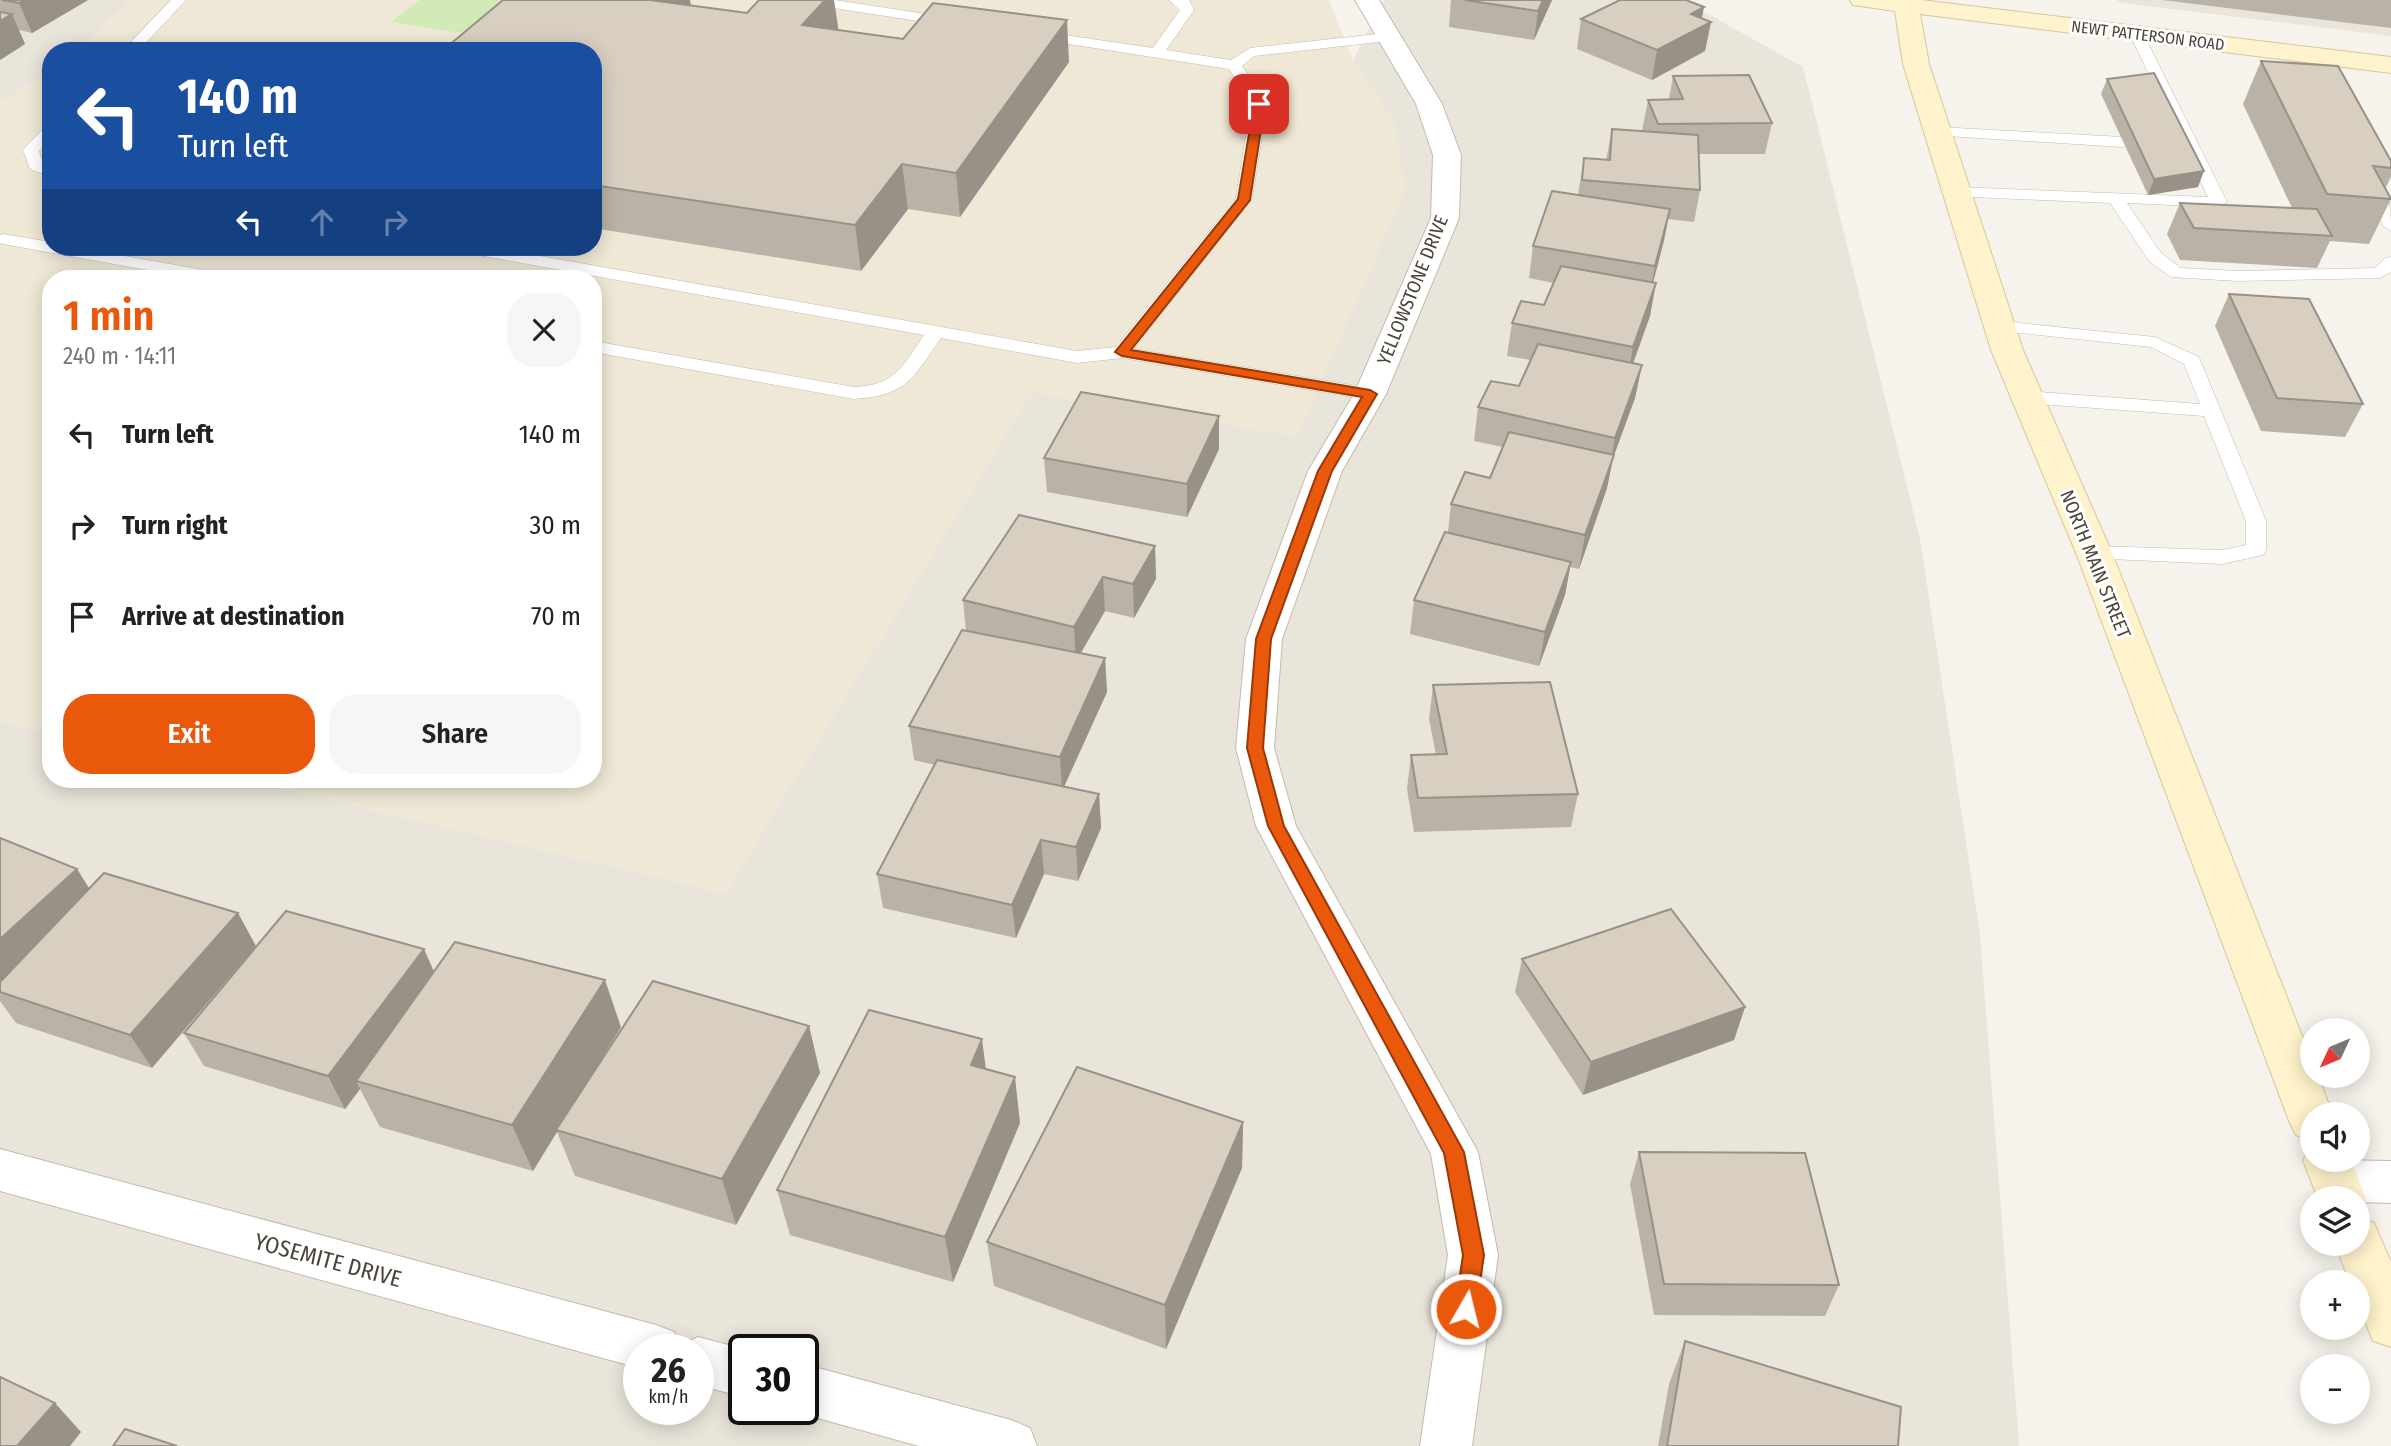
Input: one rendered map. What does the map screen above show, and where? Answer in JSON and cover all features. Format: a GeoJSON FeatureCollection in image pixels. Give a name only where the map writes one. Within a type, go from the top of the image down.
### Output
{"type":"FeatureCollection","features":[{"type":"Feature","properties":{"kind":"main road","name":"NEWT PATTERSON ROAD"},"geometry":{"type":"LineString","coordinates":[[1862,0],[1905,2],[2136,33],[2312,65],[2391,65]]}},
{"type":"Feature","properties":{"kind":"main road","name":"NORTH MAIN STREET"},"geometry":{"type":"LineString","coordinates":[[1905,2],[1916,64],[1998,326],[2094,553],[2305,1102]]}},
{"type":"Feature","properties":{"kind":"main road"},"geometry":{"type":"LineString","coordinates":[[2364,1256],[2391,1324]]}},
{"type":"Feature","properties":{"kind":"street","name":"YELLOWSTONE DRIVE"},"geometry":{"type":"LineString","coordinates":[[1367,0],[1429,104],[1447,155],[1445,218],[1370,394],[1325,471],[1264,639],[1255,748],[1276,826],[1454,1152],[1474,1255],[1446,1446]]}},
{"type":"Feature","properties":{"kind":"street","name":"YOSEMITE DRIVE"},"geometry":{"type":"LineString","coordinates":[[0,1170],[623,1340]]}},
{"type":"Feature","properties":{"kind":"street"},"geometry":{"type":"LineString","coordinates":[[2334,1180],[2391,1182]]}},
{"type":"Feature","properties":{"kind":"street"},"geometry":{"type":"LineString","coordinates":[[819,1393],[1011,1446]]}},
{"type":"Feature","properties":{"kind":"lane"},"geometry":{"type":"LineString","coordinates":[[137,42],[178,0]]}},
{"type":"Feature","properties":{"kind":"lane"},"geometry":{"type":"LineString","coordinates":[[807,0],[965,24]]}},
{"type":"Feature","properties":{"kind":"lane"},"geometry":{"type":"LineString","coordinates":[[1157,53],[1187,10],[1182,2],[1175,0]]}},
{"type":"Feature","properties":{"kind":"lane"},"geometry":{"type":"LineString","coordinates":[[1020,32],[1234,65],[1250,52],[1387,37]]}},
{"type":"Feature","properties":{"kind":"lane"},"geometry":{"type":"LineString","coordinates":[[2136,33],[2183,143],[2219,202]]}},
{"type":"Feature","properties":{"kind":"lane"},"geometry":{"type":"LineString","coordinates":[[1122,352],[1244,200],[1259,104],[1234,65]]}},
{"type":"Feature","properties":{"kind":"lane"},"geometry":{"type":"LineString","coordinates":[[1937,132],[2123,142]]}},
{"type":"Feature","properties":{"kind":"lane"},"geometry":{"type":"LineString","coordinates":[[42,139],[31,150],[36,166],[42,168]]}},
{"type":"Feature","properties":{"kind":"lane"},"geometry":{"type":"LineString","coordinates":[[2363,166],[2391,226]]}},
{"type":"Feature","properties":{"kind":"lane"},"geometry":{"type":"LineString","coordinates":[[1956,192],[2219,202]]}},
{"type":"Feature","properties":{"kind":"lane"},"geometry":{"type":"LineString","coordinates":[[2115,198],[2155,257],[2177,273],[2238,276],[2380,273],[2391,262]]}},
{"type":"Feature","properties":{"kind":"lane"},"geometry":{"type":"LineString","coordinates":[[4,239],[42,245]]}},
{"type":"Feature","properties":{"kind":"lane"},"geometry":{"type":"LineString","coordinates":[[107,256],[179,270]]}},
{"type":"Feature","properties":{"kind":"lane"},"geometry":{"type":"LineString","coordinates":[[511,256],[590,270]]}},
{"type":"Feature","properties":{"kind":"lane"},"geometry":{"type":"LineString","coordinates":[[602,272],[1076,357],[1122,352],[1370,394]]}},
{"type":"Feature","properties":{"kind":"lane"},"geometry":{"type":"LineString","coordinates":[[1998,326],[2155,342],[2192,360],[2256,521],[2256,550],[2222,557],[2094,553]]}},
{"type":"Feature","properties":{"kind":"lane"},"geometry":{"type":"LineString","coordinates":[[602,348],[854,393],[887,389],[898,381],[936,332]]}},
{"type":"Feature","properties":{"kind":"lane"},"geometry":{"type":"LineString","coordinates":[[2026,397],[2212,411]]}},
{"type":"Feature","properties":{"kind":"shaded area"},"geometry":{"type":"Polygon","coordinates":[[[0,0],[131,0],[87,42],[42,42],[42,76],[0,104],[0,0]]]}},
{"type":"Feature","properties":{"kind":"shaded area"},"geometry":{"type":"Polygon","coordinates":[[[131,0],[1329,0],[1353,60],[1394,123],[1406,189],[1297,437],[1032,392],[725,893],[280,788],[602,788],[602,270],[42,270],[42,731],[0,721],[0,104],[42,76],[42,256],[602,256],[602,42],[87,42],[131,0]]]}},
{"type":"Feature","properties":{"kind":"shaded area"},"geometry":{"type":"Polygon","coordinates":[[[1384,0],[1667,0],[1692,5],[1803,67],[1920,539],[1980,934],[2019,1446],[0,1446],[0,721],[42,731],[42,788],[280,788],[725,893],[1032,392],[1297,436],[1394,123],[1353,60],[1384,0]]]}},
{"type":"Feature","properties":{"kind":"shaded area"},"geometry":{"type":"Polygon","coordinates":[[[2116,0],[2391,0],[2391,36],[2122,3],[2116,0]]]}},
{"type":"Feature","properties":{"kind":"green space"},"geometry":{"type":"Polygon","coordinates":[[[420,0],[534,0],[489,37],[391,22],[420,0]]]}},
{"type":"Feature","properties":{"kind":"building"},"geometry":{"type":"Polygon","coordinates":[[[2,0],[24,0],[19,3],[2,0]]]}},
{"type":"Feature","properties":{"kind":"building"},"geometry":{"type":"Polygon","coordinates":[[[503,0],[650,0],[747,13],[759,0],[825,0],[802,25],[903,39],[933,3],[1067,20],[956,173],[902,164],[855,225],[602,186],[602,42],[453,42],[503,0]]]}},
{"type":"Feature","properties":{"kind":"building"},"geometry":{"type":"Polygon","coordinates":[[[1465,0],[1543,0],[1538,11],[1465,0]]]}},
{"type":"Feature","properties":{"kind":"building"},"geometry":{"type":"Polygon","coordinates":[[[1620,0],[1686,0],[1704,7],[1691,14],[1711,22],[1657,50],[1581,19],[1620,0]]]}},
{"type":"Feature","properties":{"kind":"building"},"geometry":{"type":"Polygon","coordinates":[[[0,12],[12,14],[0,21],[0,12]]]}},
{"type":"Feature","properties":{"kind":"building"},"geometry":{"type":"Polygon","coordinates":[[[2261,61],[2338,66],[2391,161],[2391,168],[2373,166],[2391,199],[2327,194],[2261,61]]]}},
{"type":"Feature","properties":{"kind":"building"},"geometry":{"type":"Polygon","coordinates":[[[2154,73],[2204,171],[2154,179],[2107,79],[2154,73]]]}},
{"type":"Feature","properties":{"kind":"building"},"geometry":{"type":"Polygon","coordinates":[[[1749,75],[1772,123],[1658,124],[1648,100],[1683,99],[1673,76],[1749,75]]]}},
{"type":"Feature","properties":{"kind":"building"},"geometry":{"type":"Polygon","coordinates":[[[1612,129],[1698,135],[1700,190],[1582,180],[1584,158],[1610,160],[1612,129]]]}},
{"type":"Feature","properties":{"kind":"building"},"geometry":{"type":"Polygon","coordinates":[[[1552,191],[1670,209],[1655,266],[1533,246],[1552,191]]]}},
{"type":"Feature","properties":{"kind":"building"},"geometry":{"type":"Polygon","coordinates":[[[2180,203],[2317,209],[2332,236],[2194,228],[2180,203]]]}},
{"type":"Feature","properties":{"kind":"building"},"geometry":{"type":"Polygon","coordinates":[[[1561,266],[1656,283],[1633,347],[1512,323],[1521,301],[1544,305],[1561,266]]]}},
{"type":"Feature","properties":{"kind":"building"},"geometry":{"type":"Polygon","coordinates":[[[2229,294],[2309,299],[2363,404],[2277,398],[2229,294]]]}},
{"type":"Feature","properties":{"kind":"building"},"geometry":{"type":"Polygon","coordinates":[[[1538,344],[1642,365],[1615,438],[1478,407],[1491,381],[1519,386],[1538,344]]]}},
{"type":"Feature","properties":{"kind":"building"},"geometry":{"type":"Polygon","coordinates":[[[1081,392],[1219,416],[1187,484],[1044,458],[1081,392]]]}},
{"type":"Feature","properties":{"kind":"building"},"geometry":{"type":"Polygon","coordinates":[[[1509,432],[1614,455],[1585,535],[1451,504],[1465,472],[1490,478],[1509,432]]]}},
{"type":"Feature","properties":{"kind":"building"},"geometry":{"type":"Polygon","coordinates":[[[1019,515],[1155,546],[1133,584],[1103,577],[1074,627],[963,600],[1019,515]]]}},
{"type":"Feature","properties":{"kind":"building"},"geometry":{"type":"Polygon","coordinates":[[[1445,532],[1571,562],[1545,632],[1414,600],[1445,532]]]}},
{"type":"Feature","properties":{"kind":"building"},"geometry":{"type":"Polygon","coordinates":[[[962,630],[1105,658],[1060,757],[909,726],[962,630]]]}},
{"type":"Feature","properties":{"kind":"building"},"geometry":{"type":"Polygon","coordinates":[[[1550,682],[1578,794],[1418,798],[1411,755],[1447,754],[1433,685],[1550,682]]]}},
{"type":"Feature","properties":{"kind":"building"},"geometry":{"type":"Polygon","coordinates":[[[937,760],[1099,794],[1076,847],[1041,840],[1012,905],[877,874],[937,760]]]}},
{"type":"Feature","properties":{"kind":"building"},"geometry":{"type":"Polygon","coordinates":[[[0,838],[77,869],[0,939],[0,838]]]}},
{"type":"Feature","properties":{"kind":"building"},"geometry":{"type":"Polygon","coordinates":[[[104,873],[238,913],[130,1035],[0,992],[0,982],[104,873]]]}},
{"type":"Feature","properties":{"kind":"building"},"geometry":{"type":"Polygon","coordinates":[[[1671,909],[1745,1007],[1591,1062],[1522,959],[1671,909]]]}},
{"type":"Feature","properties":{"kind":"building"},"geometry":{"type":"Polygon","coordinates":[[[286,911],[424,949],[328,1076],[184,1033],[286,911]]]}},
{"type":"Feature","properties":{"kind":"building"},"geometry":{"type":"Polygon","coordinates":[[[455,942],[605,980],[512,1125],[356,1081],[455,942]]]}},
{"type":"Feature","properties":{"kind":"building"},"geometry":{"type":"Polygon","coordinates":[[[653,981],[809,1026],[722,1179],[556,1130],[653,981]]]}},
{"type":"Feature","properties":{"kind":"building"},"geometry":{"type":"Polygon","coordinates":[[[869,1010],[982,1039],[971,1065],[1015,1077],[945,1237],[777,1190],[869,1010]]]}},
{"type":"Feature","properties":{"kind":"building"},"geometry":{"type":"Polygon","coordinates":[[[1077,1067],[1243,1122],[1165,1305],[987,1242],[1077,1067]]]}},
{"type":"Feature","properties":{"kind":"building"},"geometry":{"type":"Polygon","coordinates":[[[1639,1152],[1805,1153],[1839,1285],[1664,1284],[1639,1152]]]}},
{"type":"Feature","properties":{"kind":"building"},"geometry":{"type":"Polygon","coordinates":[[[1685,1341],[1901,1407],[1898,1446],[1667,1446],[1685,1341]]]}},
{"type":"Feature","properties":{"kind":"building"},"geometry":{"type":"Polygon","coordinates":[[[0,1377],[55,1403],[17,1446],[0,1446],[0,1377]]]}},
{"type":"Feature","properties":{"kind":"building"},"geometry":{"type":"Polygon","coordinates":[[[125,1429],[177,1446],[113,1446],[125,1429]]]}},
{"type":"Feature","properties":{"kind":"route"},"geometry":{"type":"LineString","coordinates":[[1259,104],[1244,200],[1122,352],[1370,394],[1325,471],[1264,639],[1255,748],[1276,826],[1454,1152],[1474,1255],[1466,1309]]}}]}
